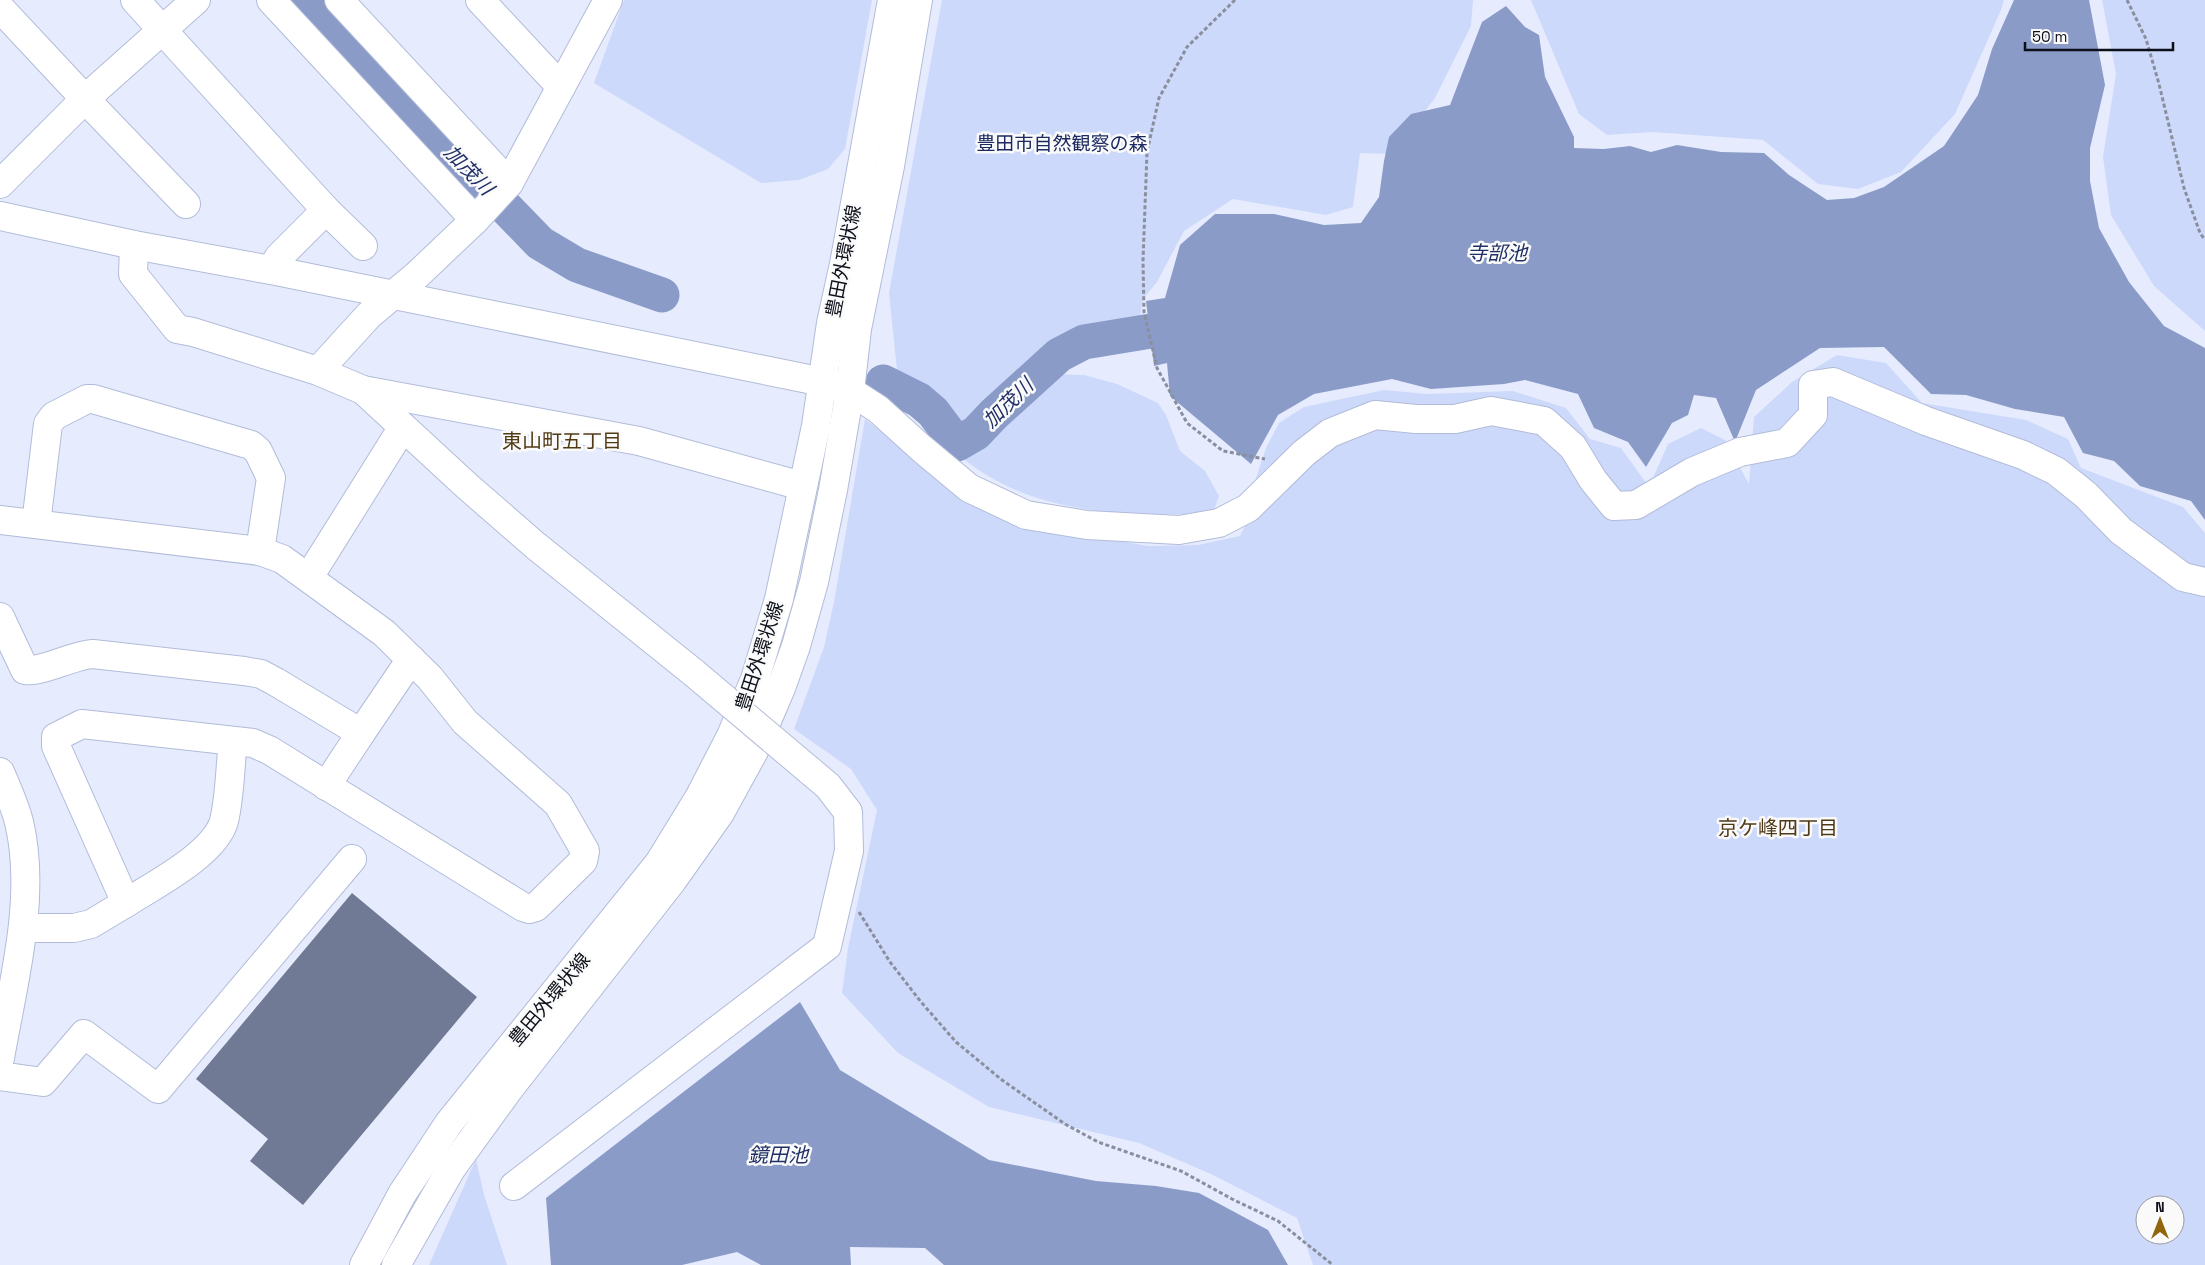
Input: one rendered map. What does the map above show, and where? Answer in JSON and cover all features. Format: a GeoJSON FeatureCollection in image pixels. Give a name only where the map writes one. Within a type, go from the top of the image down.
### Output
{"type":"FeatureCollection","features":[{"type":"Feature","properties":{"kind":"street"},"geometry":{"type":"LineString","coordinates":[[135,0],[326,210],[363,246]]}},
{"type":"Feature","properties":{"kind":"street"},"geometry":{"type":"LineString","coordinates":[[0,184],[85,99],[164,31],[196,0]]}},
{"type":"Feature","properties":{"kind":"street"},"geometry":{"type":"LineString","coordinates":[[271,0],[475,219]]}},
{"type":"Feature","properties":{"kind":"street"},"geometry":{"type":"LineString","coordinates":[[339,0],[508,183]]}},
{"type":"Feature","properties":{"kind":"street"},"geometry":{"type":"LineString","coordinates":[[480,0],[561,87]]}},
{"type":"Feature","properties":{"kind":"street"},"geometry":{"type":"LineString","coordinates":[[318,371],[369,316],[475,219],[508,183],[608,0]]}},
{"type":"Feature","properties":{"kind":"street","name":"豊田外環状線"},"geometry":{"type":"LineString","coordinates":[[364,1265],[402,1194],[449,1123],[659,863],[700,796],[731,736],[755,679],[779,599],[816,426],[831,323],[844,264],[892,0]]}},
{"type":"Feature","properties":{"kind":"street","name":"豊田外環状線"},"geometry":{"type":"LineString","coordinates":[[396,1265],[451,1169],[509,1089],[672,881],[720,813],[754,751],[784,680],[796,646],[814,582],[833,490],[850,391],[857,329],[890,166],[918,0]]}},
{"type":"Feature","properties":{"kind":"street"},"geometry":{"type":"LineString","coordinates":[[5,23],[85,99],[186,204]]}},
{"type":"Feature","properties":{"kind":"street"},"geometry":{"type":"LineString","coordinates":[[271,270],[279,257],[326,210]]}},
{"type":"Feature","properties":{"kind":"street"},"geometry":{"type":"LineString","coordinates":[[0,216],[134,245],[271,270],[823,382],[850,391],[878,409],[920,448],[969,488],[1026,515],[1096,526],[1179,530],[1219,523],[1248,508],[1304,453],[1330,433],[1375,415],[1416,419],[1455,418],[1491,411],[1544,422],[1573,447],[1593,480],[1614,506],[1636,505],[1692,472],[1740,452],[1787,443],[1813,415],[1814,385],[1832,382],[1926,422],[2023,455],[2056,471],[2086,495],[2121,531],[2183,577],[2205,582]]}},
{"type":"Feature","properties":{"kind":"street"},"geometry":{"type":"LineString","coordinates":[[134,245],[132,274],[177,328],[318,371],[363,390],[639,441],[802,486]]}},
{"type":"Feature","properties":{"kind":"street"},"geometry":{"type":"LineString","coordinates":[[363,390],[467,486],[529,540],[694,672],[828,786],[848,812],[849,850],[827,946],[514,1186]]}},
{"type":"Feature","properties":{"kind":"street"},"geometry":{"type":"LineString","coordinates":[[36,524],[48,424],[54,416],[87,399],[93,399],[251,445],[258,451],[271,478],[260,551]]}},
{"type":"Feature","properties":{"kind":"street"},"geometry":{"type":"LineString","coordinates":[[309,577],[403,427]]}},
{"type":"Feature","properties":{"kind":"street"},"geometry":{"type":"LineString","coordinates":[[0,520],[260,551],[282,559],[384,633],[411,659],[430,678],[464,722],[558,804],[585,851],[583,861],[536,907],[529,909],[269,750],[253,743],[82,724],[56,737],[56,746],[126,903]]}},
{"type":"Feature","properties":{"kind":"street"},"geometry":{"type":"LineString","coordinates":[[0,617],[26,670],[32,671],[71,657],[93,654],[261,674],[361,733]]}},
{"type":"Feature","properties":{"kind":"street"},"geometry":{"type":"LineString","coordinates":[[326,786],[411,659]]}},
{"type":"Feature","properties":{"kind":"street"},"geometry":{"type":"LineString","coordinates":[[23,928],[74,928],[91,924],[205,851],[217,836],[224,822],[233,741]]}},
{"type":"Feature","properties":{"kind":"street"},"geometry":{"type":"LineString","coordinates":[[0,772],[9,825],[24,867],[23,928],[0,1058]]}},
{"type":"Feature","properties":{"kind":"street"},"geometry":{"type":"LineString","coordinates":[[0,1076],[43,1082],[84,1034],[158,1088],[352,859]]}},
{"type":"Feature","properties":{"kind":"path"},"geometry":{"type":"LineString","coordinates":[[1235,0],[1187,47],[1159,98],[1146,152],[1143,262],[1144,312],[1157,368],[1187,423],[1224,451],[1270,460],[1282,474]]}},
{"type":"Feature","properties":{"kind":"path"},"geometry":{"type":"LineString","coordinates":[[2127,0],[2146,38],[2184,188],[2200,233],[2205,240]]}},
{"type":"Feature","properties":{"kind":"path"},"geometry":{"type":"LineString","coordinates":[[842,884],[890,962],[921,1002],[956,1042],[1002,1080],[1065,1124],[1098,1142],[1182,1171],[1232,1199],[1278,1221],[1333,1265]]}},
{"type":"Feature","properties":{"kind":"green space"},"geometry":{"type":"Polygon","coordinates":[[[624,0],[872,0],[845,149],[828,169],[799,180],[761,183],[594,83],[624,0]]]}},
{"type":"Feature","properties":{"kind":"green space","name":"豊田市自然観察の森"},"geometry":{"type":"Polygon","coordinates":[[[942,0],[1473,0],[1471,26],[1435,98],[1391,154],[1360,153],[1353,207],[1326,215],[1233,199],[1184,231],[1157,282],[1143,299],[1138,329],[1126,329],[1074,339],[1050,350],[958,434],[950,428],[919,393],[898,380],[889,293],[942,0]]]}},
{"type":"Feature","properties":{"kind":"green space"},"geometry":{"type":"Polygon","coordinates":[[[1531,0],[2004,0],[1955,114],[1901,172],[1858,189],[1818,184],[1763,140],[1653,132],[1607,135],[1579,114],[1531,0]]]}},
{"type":"Feature","properties":{"kind":"green space"},"geometry":{"type":"Polygon","coordinates":[[[2102,0],[2205,0],[2205,331],[2154,286],[2111,215],[2103,157],[2116,74],[2102,0]]]}},
{"type":"Feature","properties":{"kind":"green space"},"geometry":{"type":"Polygon","coordinates":[[[1837,355],[1886,363],[1922,403],[2026,420],[2068,439],[2081,468],[2183,507],[2205,533],[2205,1265],[1313,1265],[1297,1218],[1213,1175],[1139,1143],[989,1107],[898,1053],[842,993],[848,948],[877,810],[851,769],[794,729],[824,647],[834,602],[865,419],[958,492],[1092,536],[1148,546],[1198,545],[1240,536],[1253,510],[1254,484],[1266,448],[1279,423],[1304,407],[1384,390],[1427,394],[1513,391],[1566,408],[1590,439],[1621,448],[1649,487],[1668,444],[1701,428],[1725,440],[1749,484],[1754,417],[1792,382],[1837,355]]]}},
{"type":"Feature","properties":{"kind":"green space"},"geometry":{"type":"Polygon","coordinates":[[[1048,374],[1084,375],[1117,384],[1158,403],[1166,415],[1180,451],[1205,471],[1219,496],[1213,513],[1146,514],[1112,512],[1079,508],[1047,501],[1016,490],[986,475],[959,455],[1048,374]]]}},
{"type":"Feature","properties":{"kind":"green space"},"geometry":{"type":"Polygon","coordinates":[[[476,1159],[484,1195],[507,1265],[429,1265],[476,1159]]]}},
{"type":"Feature","properties":{"kind":"water","name":"寺部池"},"geometry":{"type":"Polygon","coordinates":[[[2014,0],[2089,0],[2105,85],[2090,148],[2090,181],[2099,228],[2129,282],[2164,326],[2205,348],[2205,520],[2191,501],[2140,486],[2114,461],[2083,453],[2064,417],[2015,409],[1966,395],[1931,394],[1884,347],[1820,348],[1756,390],[1735,442],[1716,398],[1694,395],[1688,415],[1672,423],[1646,467],[1628,442],[1594,428],[1578,394],[1525,380],[1504,384],[1431,389],[1392,379],[1314,394],[1278,415],[1251,464],[1170,396],[1167,363],[1154,366],[1146,301],[1165,298],[1180,245],[1215,214],[1274,214],[1324,225],[1361,223],[1379,197],[1389,137],[1411,114],[1450,105],[1482,22],[1506,6],[1525,27],[1539,35],[1545,77],[1574,137],[1574,148],[1604,149],[1630,146],[1651,152],[1677,145],[1721,152],[1764,153],[1789,175],[1827,200],[1854,198],[1884,187],[1944,146],[1978,95],[1992,49],[2014,0]]]}},
{"type":"Feature","properties":{"kind":"water","name":"鏡田池"},"geometry":{"type":"Polygon","coordinates":[[[800,1002],[840,1070],[989,1160],[1096,1181],[1156,1186],[1199,1193],[1268,1230],[1288,1265],[944,1265],[925,1248],[850,1247],[851,1265],[761,1265],[737,1252],[682,1265],[551,1265],[546,1198],[800,1002]]]}},
{"type":"Feature","properties":{"kind":"building"},"geometry":{"type":"Polygon","coordinates":[[[352,893],[477,997],[303,1205],[250,1161],[268,1139],[196,1079],[352,893]]]}},
{"type":"Feature","properties":{"kind":"waterway","name":"加茂川"},"geometry":{"type":"LineString","coordinates":[[305,0],[540,243],[577,265],[662,295]]}},
{"type":"Feature","properties":{"kind":"waterway","name":"加茂川"},"geometry":{"type":"LineString","coordinates":[[883,382],[919,400],[933,412],[957,444],[976,433],[994,414],[1059,355],[1084,342],[1151,331]]}},
{"type":"Feature","properties":{"kind":"district","name":"東山町五丁目"},"geometry":{"type":"Point","coordinates":[562,441]}},
{"type":"Feature","properties":{"kind":"district","name":"京ケ峰四丁目"},"geometry":{"type":"Point","coordinates":[1778,828]}}]}
